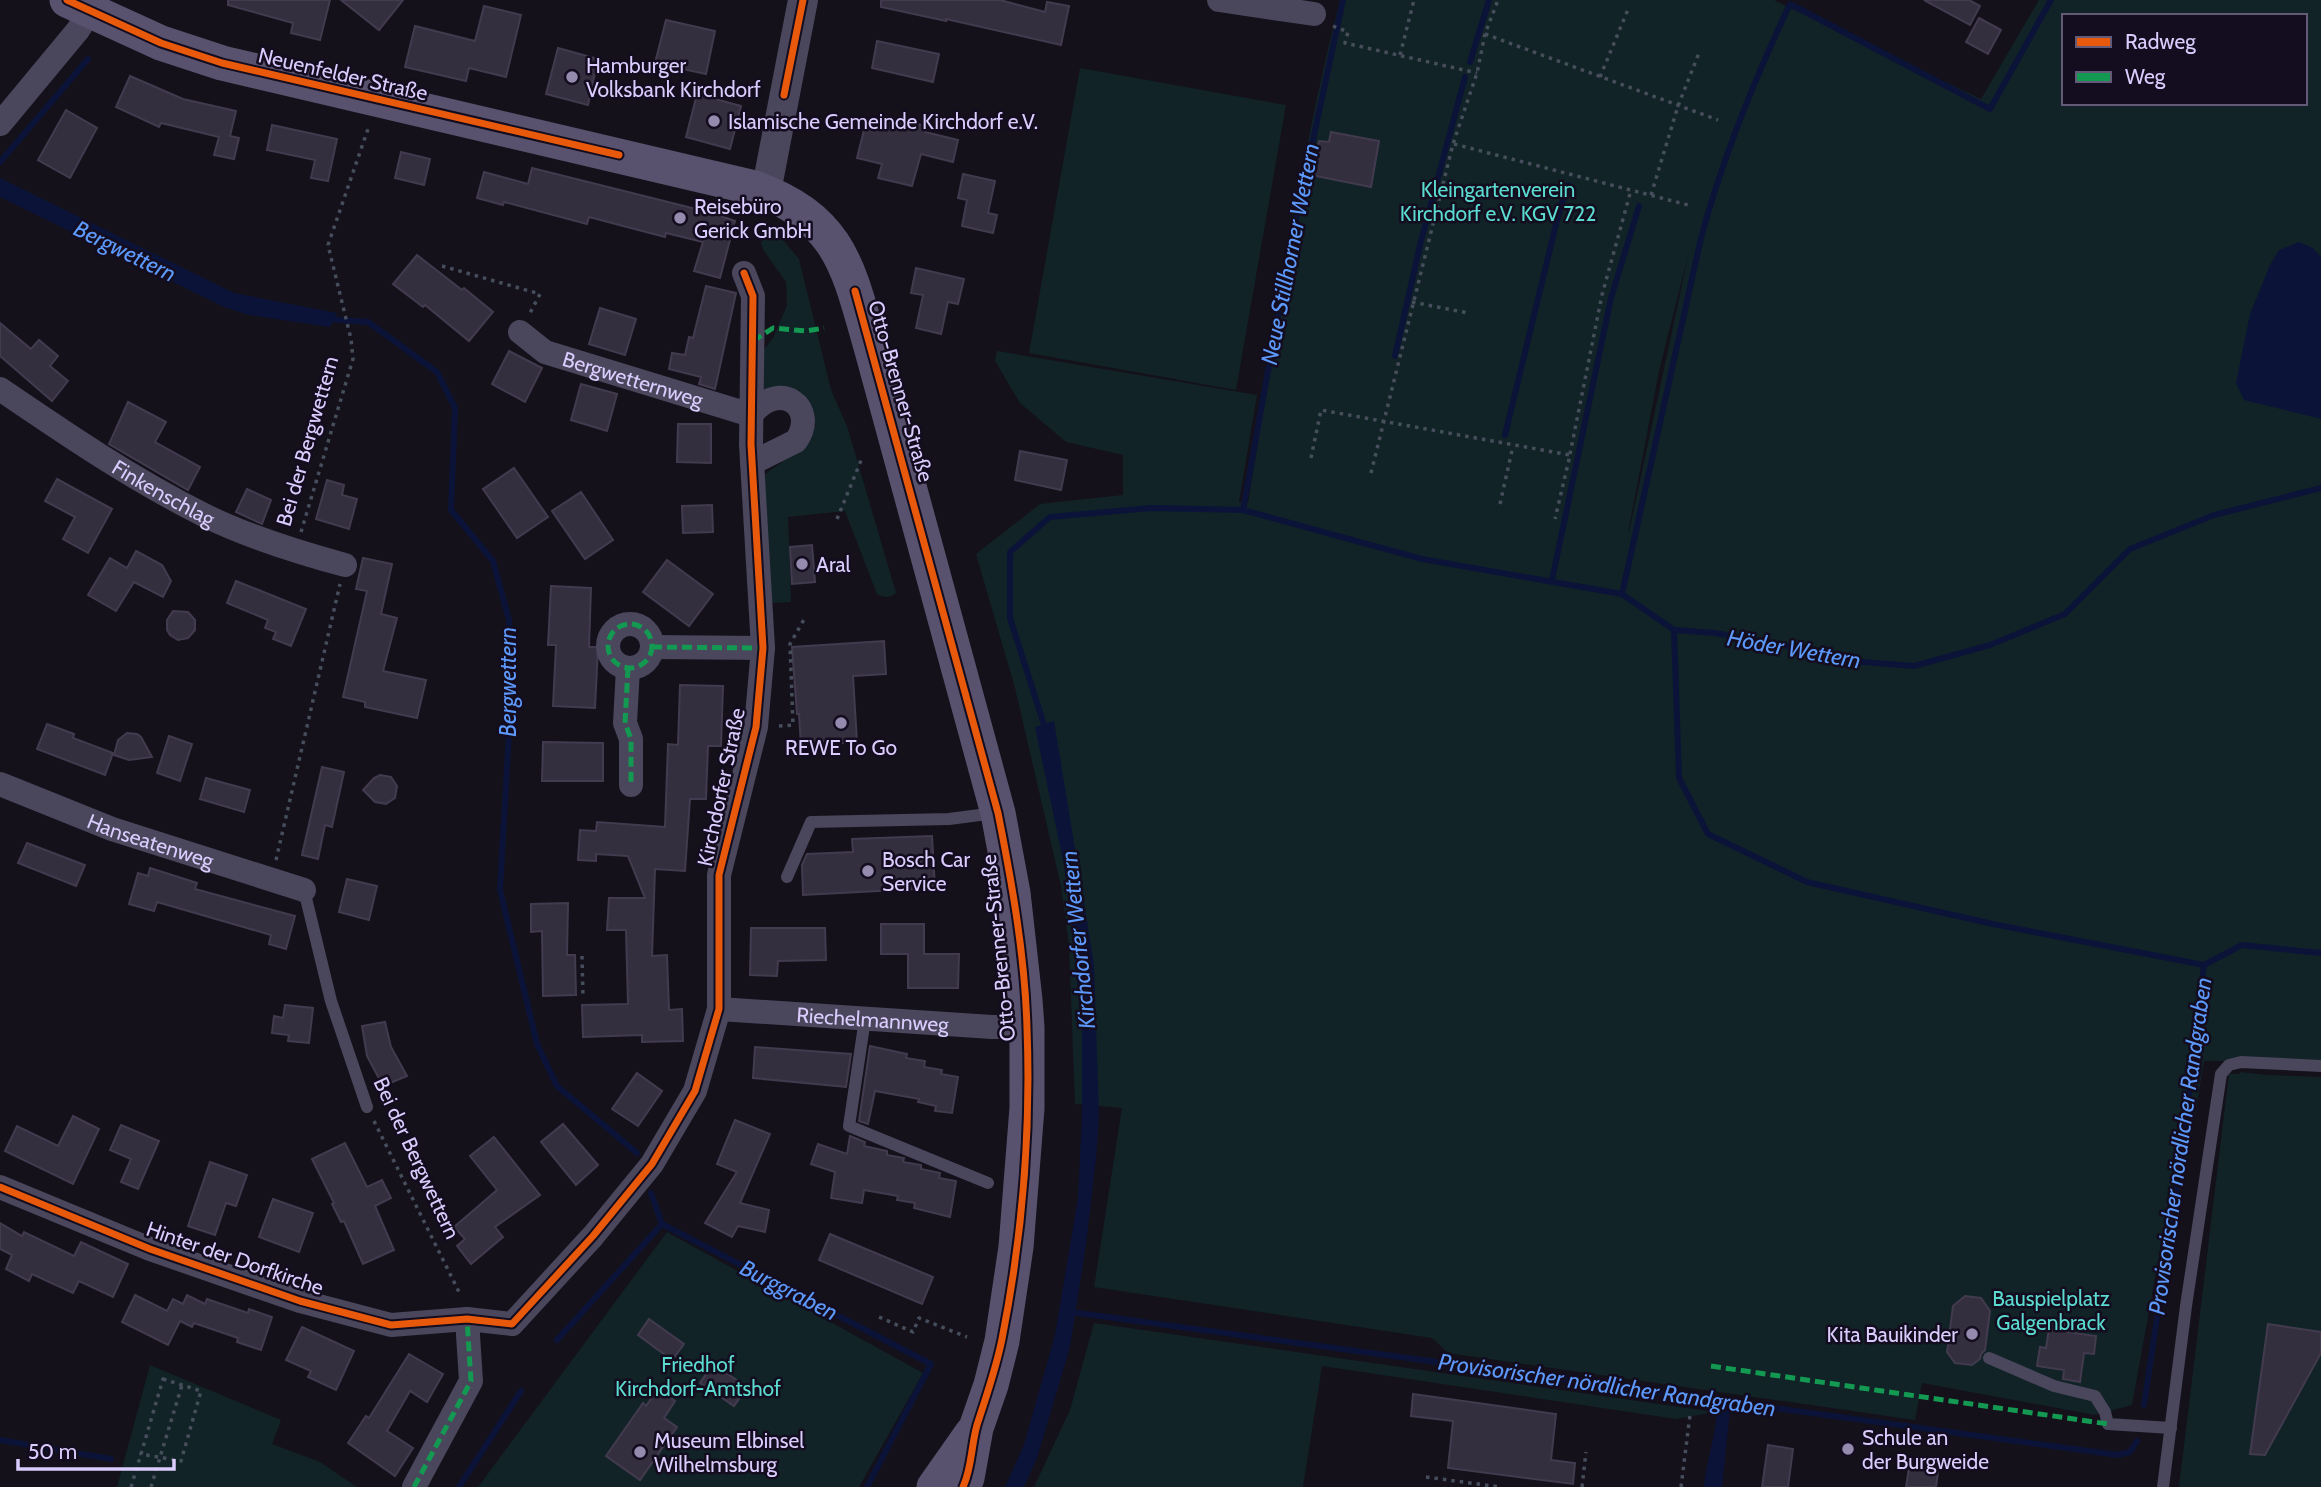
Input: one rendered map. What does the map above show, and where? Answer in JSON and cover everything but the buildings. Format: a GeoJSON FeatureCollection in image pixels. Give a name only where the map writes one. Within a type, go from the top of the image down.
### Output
{"type":"FeatureCollection","features":[{"type":"Feature","properties":{"kind":"main road","name":"Neuenfelder Straße"},"geometry":{"type":"LineString","coordinates":[[78,6],[162,43],[200,56],[375,100],[711,176],[766,192],[797,207],[823,228],[839,253],[855,291]]}},
{"type":"Feature","properties":{"kind":"main road","name":"Otto-Brenner-Straße"},"geometry":{"type":"LineString","coordinates":[[855,291],[999,813],[1017,924],[1027,1027],[1027,1108],[1016,1247],[1002,1340],[991,1385],[976,1428],[963,1487]]}},
{"type":"Feature","properties":{"kind":"main road","name":"Otto-Brenner-Straße"},"geometry":{"type":"LineString","coordinates":[[934,1487],[976,1428]]}},
{"type":"Feature","properties":{"kind":"street"},"geometry":{"type":"LineString","coordinates":[[766,192],[803,0]]}},
{"type":"Feature","properties":{"kind":"street"},"geometry":{"type":"LineString","coordinates":[[1219,0],[1314,14]]}},
{"type":"Feature","properties":{"kind":"street"},"geometry":{"type":"LineString","coordinates":[[0,124],[78,30],[78,6]]}},
{"type":"Feature","properties":{"kind":"street","name":"Kirchdorfer Straße"},"geometry":{"type":"LineString","coordinates":[[467,1319],[512,1324],[593,1236],[652,1164],[695,1091],[719,1009],[719,875],[756,727],[763,648],[752,463],[752,296],[744,273]]}},
{"type":"Feature","properties":{"kind":"street","name":"Bergwetternweg"},"geometry":{"type":"LineString","coordinates":[[520,332],[545,352],[751,415]]}},
{"type":"Feature","properties":{"kind":"street","name":"Finkenschlag"},"geometry":{"type":"LineString","coordinates":[[0,389],[102,458],[206,516],[295,551],[345,565]]}},
{"type":"Feature","properties":{"kind":"street"},"geometry":{"type":"LineString","coordinates":[[751,415],[759,405],[781,397],[790,399],[797,406],[802,418],[800,434],[796,441],[752,463]]}},
{"type":"Feature","properties":{"kind":"street"},"geometry":{"type":"LineString","coordinates":[[623,626],[639,626],[646,631],[652,647],[645,663],[628,668],[613,660],[608,645],[615,630],[623,626]]}},
{"type":"Feature","properties":{"kind":"street"},"geometry":{"type":"LineString","coordinates":[[652,647],[763,648]]}},
{"type":"Feature","properties":{"kind":"street"},"geometry":{"type":"LineString","coordinates":[[628,668],[625,723],[631,739],[631,785]]}},
{"type":"Feature","properties":{"kind":"street","name":"Hanseatenweg"},"geometry":{"type":"LineString","coordinates":[[0,785],[112,829],[304,890]]}},
{"type":"Feature","properties":{"kind":"street","name":"Riechelmannweg"},"geometry":{"type":"LineString","coordinates":[[719,1009],[1027,1027]]}},
{"type":"Feature","properties":{"kind":"street","name":"Hinter der Dorfkirche"},"geometry":{"type":"LineString","coordinates":[[0,1187],[150,1249],[300,1301],[391,1325],[467,1319]]}},
{"type":"Feature","properties":{"kind":"street"},"geometry":{"type":"LineString","coordinates":[[414,1487],[471,1381],[467,1319]]}},
{"type":"Feature","properties":{"kind":"lane"},"geometry":{"type":"LineString","coordinates":[[787,877],[811,822],[949,819],[999,813]]}},
{"type":"Feature","properties":{"kind":"lane","name":"Bei der Bergwettern"},"geometry":{"type":"LineString","coordinates":[[304,890],[331,1001],[367,1107]]}},
{"type":"Feature","properties":{"kind":"lane"},"geometry":{"type":"LineString","coordinates":[[865,1019],[849,1126],[988,1182]]}},
{"type":"Feature","properties":{"kind":"lane"},"geometry":{"type":"LineString","coordinates":[[2163,1487],[2186,1306],[2221,1074],[2228,1065],[2241,1062],[2321,1066]]}},
{"type":"Feature","properties":{"kind":"lane"},"geometry":{"type":"LineString","coordinates":[[1989,1359],[2054,1387],[2095,1396],[2105,1412],[2108,1424],[2171,1427]]}},
{"type":"Feature","properties":{"kind":"path"},"geometry":{"type":"LineString","coordinates":[[1400,55],[1415,0]]}},
{"type":"Feature","properties":{"kind":"path"},"geometry":{"type":"LineString","coordinates":[[1371,473],[1453,144],[1477,73],[1485,34],[1498,0]]}},
{"type":"Feature","properties":{"kind":"path"},"geometry":{"type":"LineString","coordinates":[[1600,77],[1629,7]]}},
{"type":"Feature","properties":{"kind":"path"},"geometry":{"type":"LineString","coordinates":[[1338,28],[1348,32],[1345,43],[1477,73]]}},
{"type":"Feature","properties":{"kind":"path"},"geometry":{"type":"LineString","coordinates":[[1485,34],[1717,120]]}},
{"type":"Feature","properties":{"kind":"path"},"geometry":{"type":"LineString","coordinates":[[1651,195],[1678,106],[1699,53]]}},
{"type":"Feature","properties":{"kind":"path"},"geometry":{"type":"LineString","coordinates":[[1453,144],[1692,206]]}},
{"type":"Feature","properties":{"kind":"path"},"geometry":{"type":"LineString","coordinates":[[1555,519],[1602,295],[1631,190]]}},
{"type":"Feature","properties":{"kind":"path"},"geometry":{"type":"LineString","coordinates":[[442,266],[540,294],[520,332]]}},
{"type":"Feature","properties":{"kind":"path"},"geometry":{"type":"LineString","coordinates":[[1412,302],[1468,313]]}},
{"type":"Feature","properties":{"kind":"path"},"geometry":{"type":"LineString","coordinates":[[1311,457],[1321,410],[1570,455]]}},
{"type":"Feature","properties":{"kind":"path"},"geometry":{"type":"LineString","coordinates":[[1500,504],[1513,446]]}},
{"type":"Feature","properties":{"kind":"path"},"geometry":{"type":"LineString","coordinates":[[837,519],[862,458]]}},
{"type":"Feature","properties":{"kind":"path"},"geometry":{"type":"LineString","coordinates":[[272,881],[345,565]]}},
{"type":"Feature","properties":{"kind":"path"},"geometry":{"type":"LineString","coordinates":[[756,727],[793,725],[790,644],[806,616]]}},
{"type":"Feature","properties":{"kind":"path"},"geometry":{"type":"LineString","coordinates":[[582,957],[583,997]]}},
{"type":"Feature","properties":{"kind":"path"},"geometry":{"type":"LineString","coordinates":[[879,1317],[913,1332],[919,1318],[967,1337]]}},
{"type":"Feature","properties":{"kind":"path"},"geometry":{"type":"LineString","coordinates":[[131,1487],[163,1378],[201,1391],[181,1461],[141,1454]]}},
{"type":"Feature","properties":{"kind":"path"},"geometry":{"type":"LineString","coordinates":[[151,1487],[182,1385]]}},
{"type":"Feature","properties":{"kind":"path"},"geometry":{"type":"LineString","coordinates":[[1681,1487],[1690,1415]]}},
{"type":"Feature","properties":{"kind":"path"},"geometry":{"type":"LineString","coordinates":[[1581,1487],[1586,1452]]}},
{"type":"Feature","properties":{"kind":"path"},"geometry":{"type":"LineString","coordinates":[[1426,1477],[1500,1487]]}},
{"type":"Feature","properties":{"kind":"green space"},"geometry":{"type":"Polygon","coordinates":[[[1340,0],[1774,0],[1981,99],[2039,0],[2321,0],[2321,1061],[2204,1061],[2185,1174],[2174,1173],[2132,1405],[2095,1415],[1922,1383],[1915,1420],[1448,1353],[1432,1338],[1094,1287],[1122,1108],[1075,1104],[1069,945],[1061,886],[1015,688],[976,554],[1040,504],[1123,495],[1123,455],[1066,442],[1020,403],[995,361],[997,351],[1257,395],[1239,502],[1248,503],[1288,250],[1312,124],[1340,0]],[[1689,252],[1659,371],[1629,532],[1689,252]]]}},
{"type":"Feature","properties":{"kind":"green space"},"geometry":{"type":"Polygon","coordinates":[[[1080,68],[1286,105],[1236,390],[1029,353],[1080,68]]]}},
{"type":"Feature","properties":{"kind":"green space"},"geometry":{"type":"Polygon","coordinates":[[[769,233],[783,240],[799,259],[831,390],[847,426],[896,593],[889,597],[877,594],[845,511],[788,517],[791,602],[772,603],[763,476],[807,443],[814,426],[815,414],[811,405],[796,391],[773,388],[760,391],[762,352],[773,338],[787,305],[786,282],[761,243],[765,234],[769,233]]]}},
{"type":"Feature","properties":{"kind":"green space"},"geometry":{"type":"Polygon","coordinates":[[[2240,1072],[2321,1077],[2321,1487],[2179,1487],[2229,1074],[2240,1072]]]}},
{"type":"Feature","properties":{"kind":"green space","name":"Friedhof Kirchdorf-Amtshof"},"geometry":{"type":"Polygon","coordinates":[[[667,1232],[923,1373],[859,1487],[478,1487],[667,1232]]]}},
{"type":"Feature","properties":{"kind":"green space"},"geometry":{"type":"Polygon","coordinates":[[[1094,1323],[1714,1412],[1676,1419],[1322,1366],[1303,1487],[1034,1487],[1070,1410],[1094,1323]]]}},
{"type":"Feature","properties":{"kind":"green space"},"geometry":{"type":"Polygon","coordinates":[[[150,1365],[281,1420],[272,1444],[320,1462],[357,1487],[117,1487],[150,1365]]]}},
{"type":"Feature","properties":{"kind":"water"},"geometry":{"type":"Polygon","coordinates":[[[0,178],[234,293],[337,313],[330,327],[249,315],[224,307],[0,197],[0,178]]]}},
{"type":"Feature","properties":{"kind":"water"},"geometry":{"type":"Polygon","coordinates":[[[2299,242],[2313,248],[2321,257],[2321,419],[2244,400],[2236,383],[2250,314],[2270,265],[2279,250],[2299,242]]]}},
{"type":"Feature","properties":{"kind":"water","name":"Kirchdorfer Wettern"},"geometry":{"type":"Polygon","coordinates":[[[1054,721],[1094,964],[1099,1115],[1086,1244],[1070,1347],[1037,1458],[1024,1487],[1005,1487],[1024,1445],[1055,1335],[1078,1198],[1082,1033],[1064,865],[1035,727],[1054,721]]]}},
{"type":"Feature","properties":{"kind":"water"},"geometry":{"type":"Polygon","coordinates":[[[1717,1407],[1730,1410],[1722,1487],[1704,1487],[1715,1427],[1717,1407]]]}},
{"type":"Feature","properties":{"kind":"waterway","name":"Neue Stillhorner Wettern"},"geometry":{"type":"LineString","coordinates":[[1243,510],[1292,238],[1343,0]]}},
{"type":"Feature","properties":{"kind":"waterway"},"geometry":{"type":"LineString","coordinates":[[1470,62],[1489,0]]}},
{"type":"Feature","properties":{"kind":"waterway"},"geometry":{"type":"LineString","coordinates":[[1622,594],[1701,238],[1740,119],[1790,4],[1990,109],[2051,0]]}},
{"type":"Feature","properties":{"kind":"waterway"},"geometry":{"type":"LineString","coordinates":[[0,162],[88,59]]}},
{"type":"Feature","properties":{"kind":"waterway"},"geometry":{"type":"LineString","coordinates":[[1395,356],[1421,241],[1465,77]]}},
{"type":"Feature","properties":{"kind":"waterway"},"geometry":{"type":"LineString","coordinates":[[1505,435],[1559,212],[1568,185]]}},
{"type":"Feature","properties":{"kind":"waterway"},"geometry":{"type":"LineString","coordinates":[[1552,580],[1611,298],[1639,206]]}},
{"type":"Feature","properties":{"kind":"waterway","name":"Bergwettern"},"geometry":{"type":"LineString","coordinates":[[327,319],[368,322],[437,372],[455,408],[451,510],[493,561],[509,620],[512,680],[500,890],[537,1044],[557,1086],[637,1153]]}},
{"type":"Feature","properties":{"kind":"waterway","name":"Höder Wettern"},"geometry":{"type":"LineString","coordinates":[[1046,731],[1010,618],[1010,552],[1050,517],[1151,508],[1243,510],[1422,559],[1622,594],[1674,630],[1715,633],[1783,645],[1838,660],[1914,666],[1990,645],[2065,614],[2130,549],[2214,515],[2321,488]]}},
{"type":"Feature","properties":{"kind":"waterway"},"geometry":{"type":"LineString","coordinates":[[1674,630],[1679,778],[1708,834],[1807,882],[1993,924],[2204,965]]}},
{"type":"Feature","properties":{"kind":"waterway","name":"Provisorischer nördlicher Randgraben"},"geometry":{"type":"LineString","coordinates":[[2144,1405],[2184,1138],[2204,965],[2242,945],[2321,953]]}},
{"type":"Feature","properties":{"kind":"waterway","name":"Bergwettern"},"geometry":{"type":"LineString","coordinates":[[651,1193],[662,1224]]}},
{"type":"Feature","properties":{"kind":"waterway","name":"Burggraben"},"geometry":{"type":"LineString","coordinates":[[662,1224],[931,1364],[867,1487]]}},
{"type":"Feature","properties":{"kind":"waterway","name":"Burggraben"},"geometry":{"type":"LineString","coordinates":[[557,1340],[662,1224]]}},
{"type":"Feature","properties":{"kind":"waterway","name":"Provisorischer nördlicher Randgraben"},"geometry":{"type":"LineString","coordinates":[[1071,1312],[2118,1455],[2130,1452],[2137,1441]]}},
{"type":"Feature","properties":{"kind":"waterway","name":"Burggraben"},"geometry":{"type":"LineString","coordinates":[[459,1487],[521,1391]]}},
{"type":"Feature","properties":{"kind":"waterway"},"geometry":{"type":"LineString","coordinates":[[0,1440],[111,1459]]}},
{"type":"Feature","properties":{"kind":"marked path"},"geometry":{"type":"LineString","coordinates":[[753,341],[773,328],[806,331],[824,328]]}},
{"type":"Feature","properties":{"kind":"marked path"},"geometry":{"type":"LineString","coordinates":[[630,624],[645,631],[652,646],[645,661],[630,668],[615,661],[608,646],[615,631],[630,624]]}},
{"type":"Feature","properties":{"kind":"marked path"},"geometry":{"type":"LineString","coordinates":[[652,647],[763,648]]}},
{"type":"Feature","properties":{"kind":"marked path"},"geometry":{"type":"LineString","coordinates":[[628,668],[625,723],[631,739],[631,785]]}},
{"type":"Feature","properties":{"kind":"marked path"},"geometry":{"type":"LineString","coordinates":[[414,1487],[471,1381],[467,1319],[471,1319]]}},
{"type":"Feature","properties":{"kind":"marked path"},"geometry":{"type":"LineString","coordinates":[[1711,1366],[2108,1424]]}},
{"type":"Feature","properties":{"kind":"cycle path"},"geometry":{"type":"LineString","coordinates":[[67,0],[161,43],[222,63],[619,155]]}},
{"type":"Feature","properties":{"kind":"cycle path"},"geometry":{"type":"LineString","coordinates":[[784,95],[803,0]]}},
{"type":"Feature","properties":{"kind":"cycle path"},"geometry":{"type":"LineString","coordinates":[[0,1187],[150,1249],[300,1301],[391,1325],[467,1319],[512,1324],[593,1236],[652,1164],[695,1091],[719,1009],[719,875],[756,727],[763,648],[751,444],[753,296],[744,273]]}},
{"type":"Feature","properties":{"kind":"cycle path"},"geometry":{"type":"LineString","coordinates":[[855,291],[998,813],[1024,974],[1028,1106],[1020,1223],[1002,1339],[977,1425],[963,1487]]}},
{"type":"Feature","properties":{"kind":"place","name":"Hamburger Volksbank Kirchdorf"},"geometry":{"type":"Point","coordinates":[572,77]}},
{"type":"Feature","properties":{"kind":"place","name":"Islamische Gemeinde Kirchdorf e.V."},"geometry":{"type":"Point","coordinates":[714,121]}},
{"type":"Feature","properties":{"kind":"place","name":"Reisebüro Gerick GmbH"},"geometry":{"type":"Point","coordinates":[680,218]}},
{"type":"Feature","properties":{"kind":"place","name":"Aral"},"geometry":{"type":"Point","coordinates":[802,564]}},
{"type":"Feature","properties":{"kind":"place","name":"REWE To Go"},"geometry":{"type":"Point","coordinates":[841,723]}},
{"type":"Feature","properties":{"kind":"place","name":"Bosch Car Service"},"geometry":{"type":"Point","coordinates":[868,871]}},
{"type":"Feature","properties":{"kind":"place","name":"Kita Bauikinder"},"geometry":{"type":"Point","coordinates":[1972,1334]}},
{"type":"Feature","properties":{"kind":"place","name":"Schule an der Burgweide"},"geometry":{"type":"Point","coordinates":[1848,1449]}},
{"type":"Feature","properties":{"kind":"place","name":"Museum Elbinsel Wilhelmsburg"},"geometry":{"type":"Point","coordinates":[640,1452]}},
{"type":"Feature","properties":{"kind":"park label","name":"Kleingartenverein Kirchdorf e.V. KGV 722"},"geometry":{"type":"Point","coordinates":[1498,201]}},
{"type":"Feature","properties":{"kind":"park label","name":"Bauspielplatz Galgenbrack"},"geometry":{"type":"Point","coordinates":[2051,1310]}}]}
